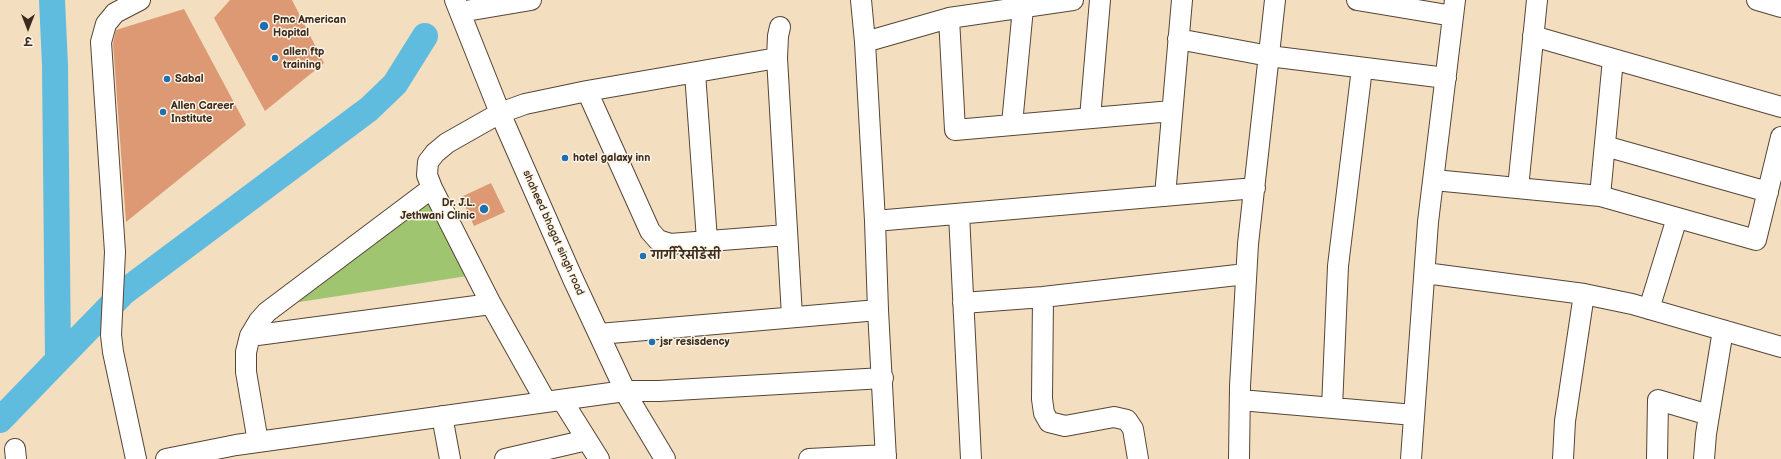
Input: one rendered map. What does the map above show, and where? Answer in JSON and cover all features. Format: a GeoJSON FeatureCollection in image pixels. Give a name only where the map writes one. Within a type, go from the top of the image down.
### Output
{"type":"FeatureCollection","features":[{"type":"Feature","properties":{"kind":"street"},"geometry":{"type":"LineString","coordinates":[[457,6],[530,0]]}},
{"type":"Feature","properties":{"kind":"street"},"geometry":{"type":"LineString","coordinates":[[809,459],[886,457],[883,378],[878,310],[876,221],[861,0]]}},
{"type":"Feature","properties":{"kind":"street"},"geometry":{"type":"LineString","coordinates":[[865,42],[949,18],[1073,0]]}},
{"type":"Feature","properties":{"kind":"street"},"geometry":{"type":"LineString","coordinates":[[1090,118],[1100,0]]}},
{"type":"Feature","properties":{"kind":"street"},"geometry":{"type":"LineString","coordinates":[[1165,196],[1182,0]]}},
{"type":"Feature","properties":{"kind":"street"},"geometry":{"type":"LineString","coordinates":[[1239,459],[1240,400],[1246,274],[1275,0]]}},
{"type":"Feature","properties":{"kind":"street"},"geometry":{"type":"LineString","coordinates":[[1357,0],[1454,8],[1425,272],[1411,459]]}},
{"type":"Feature","properties":{"kind":"street"},"geometry":{"type":"LineString","coordinates":[[1518,188],[1537,0]]}},
{"type":"Feature","properties":{"kind":"street"},"geometry":{"type":"LineString","coordinates":[[1757,0],[1781,7]]}},
{"type":"Feature","properties":{"kind":"street"},"geometry":{"type":"LineString","coordinates":[[131,2],[115,13],[106,24],[101,42],[115,252],[111,335],[136,459]]}},
{"type":"Feature","properties":{"kind":"street","name":"shaheed bhagat singh road"},"geometry":{"type":"LineString","coordinates":[[457,6],[500,113],[625,391],[665,459]]}},
{"type":"Feature","properties":{"kind":"street"},"geometry":{"type":"LineString","coordinates":[[1012,124],[1023,8]]}},
{"type":"Feature","properties":{"kind":"street"},"geometry":{"type":"LineString","coordinates":[[949,18],[955,130],[1172,111]]}},
{"type":"Feature","properties":{"kind":"street"},"geometry":{"type":"LineString","coordinates":[[780,27],[777,58],[792,316]]}},
{"type":"Feature","properties":{"kind":"street"},"geometry":{"type":"LineString","coordinates":[[1533,36],[1781,107]]}},
{"type":"Feature","properties":{"kind":"street"},"geometry":{"type":"LineString","coordinates":[[1178,39],[1269,56],[1446,78]]}},
{"type":"Feature","properties":{"kind":"street"},"geometry":{"type":"LineString","coordinates":[[598,459],[587,440],[554,401],[491,304],[432,188],[427,175],[428,162],[435,153],[447,143],[500,113],[541,100],[777,58]]}},
{"type":"Feature","properties":{"kind":"street"},"geometry":{"type":"LineString","coordinates":[[1600,196],[1613,59]]}},
{"type":"Feature","properties":{"kind":"street"},"geometry":{"type":"LineString","coordinates":[[1332,408],[1338,266],[1362,68]]}},
{"type":"Feature","properties":{"kind":"street"},"geometry":{"type":"LineString","coordinates":[[695,72],[707,240]]}},
{"type":"Feature","properties":{"kind":"street"},"geometry":{"type":"LineString","coordinates":[[587,91],[650,231],[658,240],[670,244],[787,235]]}},
{"type":"Feature","properties":{"kind":"street"},"geometry":{"type":"LineString","coordinates":[[1434,180],[1600,196],[1756,240],[1781,138]]}},
{"type":"Feature","properties":{"kind":"street"},"geometry":{"type":"LineString","coordinates":[[1605,146],[1768,192]]}},
{"type":"Feature","properties":{"kind":"street"},"geometry":{"type":"LineString","coordinates":[[258,442],[246,372],[246,352],[250,336],[267,312],[432,188]]}},
{"type":"Feature","properties":{"kind":"street"},"geometry":{"type":"LineString","coordinates":[[876,221],[1254,188]]}},
{"type":"Feature","properties":{"kind":"street"},"geometry":{"type":"LineString","coordinates":[[959,214],[971,459]]}},
{"type":"Feature","properties":{"kind":"street"},"geometry":{"type":"LineString","coordinates":[[1649,309],[1677,218]]}},
{"type":"Feature","properties":{"kind":"street"},"geometry":{"type":"LineString","coordinates":[[1425,272],[1584,294],[1649,309],[1781,347]]}},
{"type":"Feature","properties":{"kind":"street"},"geometry":{"type":"LineString","coordinates":[[963,303],[1043,297],[1246,274]]}},
{"type":"Feature","properties":{"kind":"street"},"geometry":{"type":"LineString","coordinates":[[1563,459],[1565,421],[1584,294]]}},
{"type":"Feature","properties":{"kind":"street"},"geometry":{"type":"LineString","coordinates":[[1043,297],[1042,399],[1044,413],[1049,422],[1065,426],[1114,417],[1127,420],[1133,429],[1138,459]]}},
{"type":"Feature","properties":{"kind":"street"},"geometry":{"type":"LineString","coordinates":[[250,336],[491,304]]}},
{"type":"Feature","properties":{"kind":"street"},"geometry":{"type":"LineString","coordinates":[[599,334],[792,316],[878,310]]}},
{"type":"Feature","properties":{"kind":"street"},"geometry":{"type":"LineString","coordinates":[[1704,459],[1709,415],[1723,330]]}},
{"type":"Feature","properties":{"kind":"street"},"geometry":{"type":"LineString","coordinates":[[166,459],[237,452],[258,442],[625,391],[659,391],[883,378]]}},
{"type":"Feature","properties":{"kind":"street"},"geometry":{"type":"LineString","coordinates":[[1240,400],[1414,415]]}},
{"type":"Feature","properties":{"kind":"street"},"geometry":{"type":"LineString","coordinates":[[1658,459],[1658,400],[1709,415]]}},
{"type":"Feature","properties":{"kind":"street"},"geometry":{"type":"LineString","coordinates":[[442,416],[450,459]]}},
{"type":"Feature","properties":{"kind":"street"},"geometry":{"type":"LineString","coordinates":[[505,459],[587,440]]}},
{"type":"Feature","properties":{"kind":"green space"},"geometry":{"type":"Polygon","coordinates":[[[435,196],[474,275],[293,303],[435,196]]]}},
{"type":"Feature","properties":{"kind":"building"},"geometry":{"type":"Polygon","coordinates":[[[230,0],[292,0],[324,63],[265,111],[214,18],[230,0]]]}},
{"type":"Feature","properties":{"kind":"building","name":"Sabal"},"geometry":{"type":"Polygon","coordinates":[[[184,9],[246,125],[126,222],[113,43],[116,30],[184,9]]]}},
{"type":"Feature","properties":{"kind":"building"},"geometry":{"type":"Polygon","coordinates":[[[491,183],[505,212],[474,226],[461,197],[491,183]]]}},
{"type":"Feature","properties":{"kind":"waterway"},"geometry":{"type":"LineString","coordinates":[[0,420],[58,360],[55,65],[52,0]]}},
{"type":"Feature","properties":{"kind":"waterway"},"geometry":{"type":"LineString","coordinates":[[58,360],[124,292],[369,109],[395,84],[425,36]]}},
{"type":"Feature","properties":{"kind":"place","name":"Pmc American Hopital"},"geometry":{"type":"Point","coordinates":[264,26]}},
{"type":"Feature","properties":{"kind":"place","name":"allen ftp training"},"geometry":{"type":"Point","coordinates":[275,58]}},
{"type":"Feature","properties":{"kind":"place","name":"Sabal"},"geometry":{"type":"Point","coordinates":[167,79]}},
{"type":"Feature","properties":{"kind":"place","name":"Allen Career Institute"},"geometry":{"type":"Point","coordinates":[163,112]}},
{"type":"Feature","properties":{"kind":"place","name":"hotel galaxy inn"},"geometry":{"type":"Point","coordinates":[565,158]}},
{"type":"Feature","properties":{"kind":"place","name":"Dr. J.L. Jethwani Clinic"},"geometry":{"type":"Point","coordinates":[484,209]}},
{"type":"Feature","properties":{"kind":"place","name":"गार्गी रेसीडेंसी"},"geometry":{"type":"Point","coordinates":[643,256]}},
{"type":"Feature","properties":{"kind":"place","name":"jsr resisdency"},"geometry":{"type":"Point","coordinates":[652,342]}}]}
